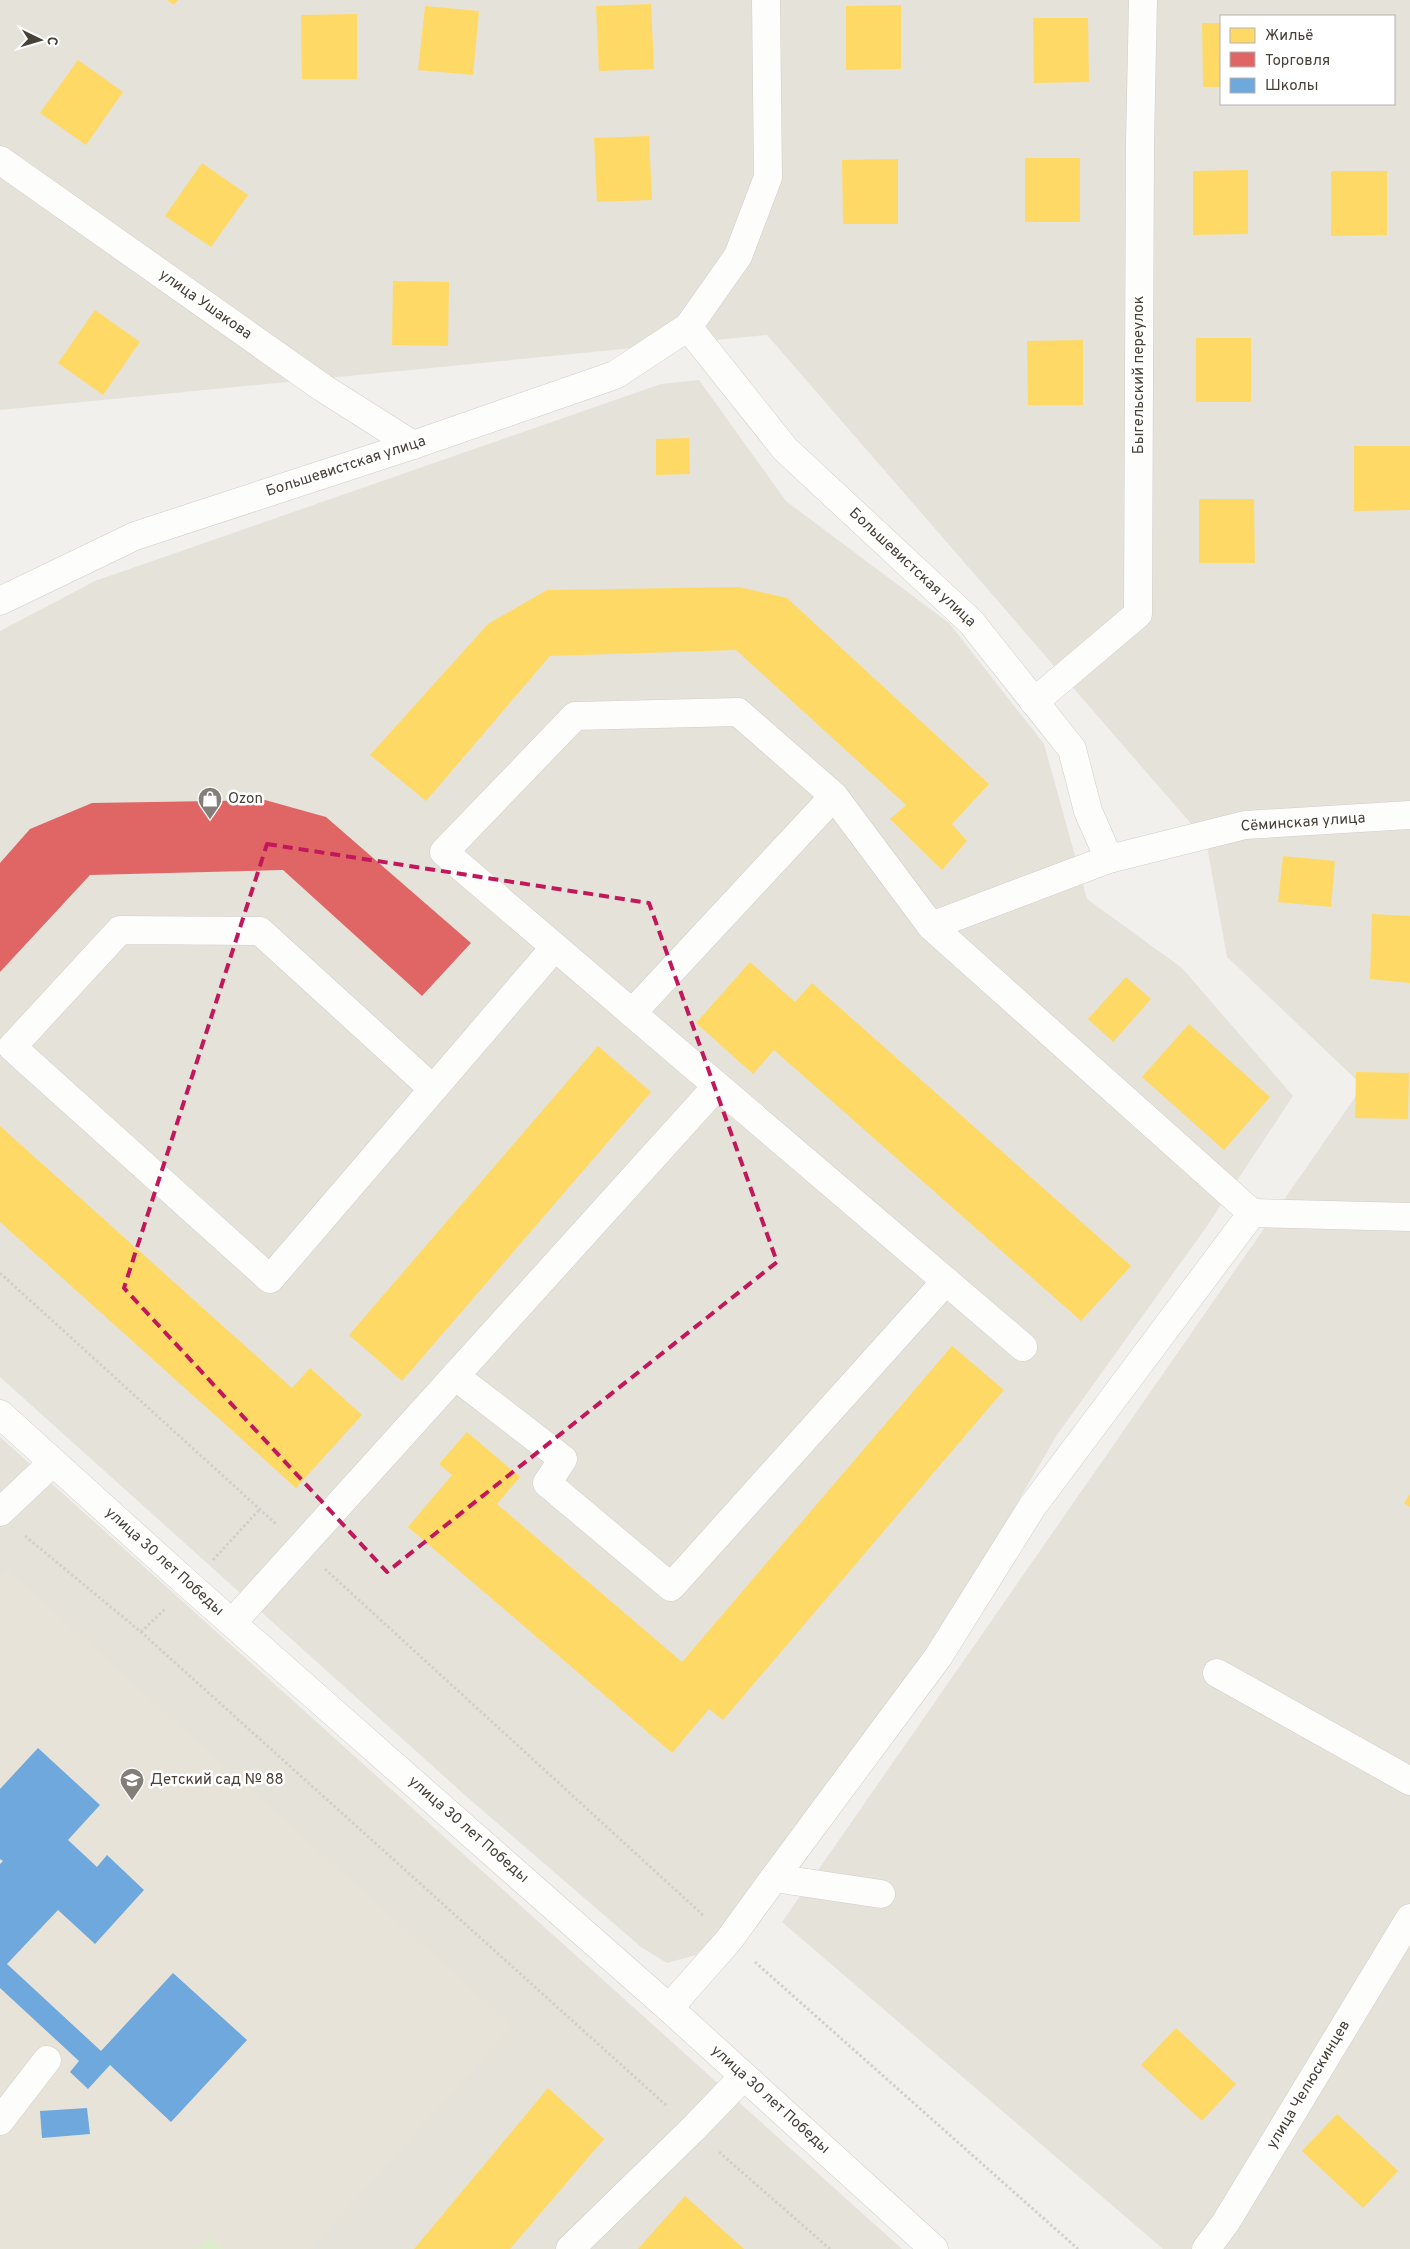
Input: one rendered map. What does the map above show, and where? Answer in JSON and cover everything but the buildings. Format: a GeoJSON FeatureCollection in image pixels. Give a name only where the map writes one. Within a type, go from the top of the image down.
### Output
{"type":"FeatureCollection","features":[{"type":"Feature","properties":{"kind":"street","name":"Большевистская улица"},"geometry":{"type":"LineString","coordinates":[[0,601],[135,536],[413,445],[615,375],[688,327],[738,256],[768,177],[766,0]]}},
{"type":"Feature","properties":{"kind":"street","name":"Быгельский переулок"},"geometry":{"type":"LineString","coordinates":[[1034,702],[1138,614],[1140,142],[1143,0]]}},
{"type":"Feature","properties":{"kind":"street","name":"улица Ушакова"},"geometry":{"type":"LineString","coordinates":[[0,160],[324,388],[413,445]]}},
{"type":"Feature","properties":{"kind":"street","name":"Большевистская улица"},"geometry":{"type":"LineString","coordinates":[[688,327],[785,449],[971,622],[1072,749],[1088,811],[1110,859]]}},
{"type":"Feature","properties":{"kind":"street"},"geometry":{"type":"LineString","coordinates":[[1023,1347],[444,852],[575,716],[738,712],[834,796],[931,926],[1252,1213],[1410,1217]]}},
{"type":"Feature","properties":{"kind":"street"},"geometry":{"type":"LineString","coordinates":[[632,1013],[834,796]]}},
{"type":"Feature","properties":{"kind":"street","name":"Сёминская улица"},"geometry":{"type":"LineString","coordinates":[[931,926],[1110,859],[1245,825],[1410,815]]}},
{"type":"Feature","properties":{"kind":"street"},"geometry":{"type":"LineString","coordinates":[[433,1089],[260,931],[120,930],[6,1053],[270,1279],[555,947]]}},
{"type":"Feature","properties":{"kind":"street"},"geometry":{"type":"LineString","coordinates":[[232,1623],[717,1086]]}},
{"type":"Feature","properties":{"kind":"street"},"geometry":{"type":"LineString","coordinates":[[669,2008],[729,1940],[938,1657],[1032,1507],[1252,1213]]}},
{"type":"Feature","properties":{"kind":"street"},"geometry":{"type":"LineString","coordinates":[[455,1376],[563,1459],[547,1483],[671,1587],[946,1281]]}},
{"type":"Feature","properties":{"kind":"street","name":"улица 30 лет Победы"},"geometry":{"type":"LineString","coordinates":[[0,1414],[232,1623],[669,2008],[934,2249]]}},
{"type":"Feature","properties":{"kind":"street"},"geometry":{"type":"LineString","coordinates":[[0,1512],[53,1462]]}},
{"type":"Feature","properties":{"kind":"street"},"geometry":{"type":"LineString","coordinates":[[1217,1673],[1410,1781]]}},
{"type":"Feature","properties":{"kind":"street"},"geometry":{"type":"LineString","coordinates":[[774,1878],[881,1894]]}},
{"type":"Feature","properties":{"kind":"street","name":"улица Челюскинцев"},"geometry":{"type":"LineString","coordinates":[[1206,2249],[1226,2222],[1410,1918]]}},
{"type":"Feature","properties":{"kind":"street"},"geometry":{"type":"LineString","coordinates":[[0,2121],[47,2060]]}},
{"type":"Feature","properties":{"kind":"street"},"geometry":{"type":"LineString","coordinates":[[570,2249],[693,2129],[743,2077]]}},
{"type":"Feature","properties":{"kind":"path"},"geometry":{"type":"LineString","coordinates":[[0,1273],[729,1940],[1078,2249]]}},
{"type":"Feature","properties":{"kind":"path"},"geometry":{"type":"LineString","coordinates":[[22,1533],[141,1632],[693,2129],[830,2249]]}},
{"type":"Feature","properties":{"kind":"highlighted area"},"geometry":{"type":"Polygon","coordinates":[[[267,844],[649,903],[777,1262],[387,1572],[124,1288],[267,844]]]}},
{"type":"Feature","properties":{"kind":"shaded area"},"geometry":{"type":"Polygon","coordinates":[[[0,0],[1410,0],[1410,2249],[1163,2249],[782,1922],[1363,1086],[1227,957],[1206,841],[767,335],[0,410],[0,0]]]}},
{"type":"Feature","properties":{"kind":"shaded area"},"geometry":{"type":"Polygon","coordinates":[[[699,380],[786,501],[949,623],[1044,744],[1087,899],[1182,968],[1293,1096],[1205,1229],[1057,1435],[956,1607],[739,1910],[696,1955],[667,1963],[641,1947],[467,1797],[0,1377],[0,631],[95,581],[661,384],[699,380]]]}},
{"type":"Feature","properties":{"kind":"shaded area"},"geometry":{"type":"Polygon","coordinates":[[[0,1437],[902,2249],[0,2249],[0,1437]]]}},
{"type":"Feature","properties":{"kind":"shaded area","name":"Детский сад № 88"},"geometry":{"type":"Polygon","coordinates":[[[6,1569],[512,2026],[310,2249],[0,2249],[0,1577],[6,1569]]]}},
{"type":"Feature","properties":{"kind":"green space"},"geometry":{"type":"Polygon","coordinates":[[[209,2236],[224,2249],[197,2249],[209,2236]]]}},
{"type":"Feature","properties":{"kind":"place","name":"Ozon"},"geometry":{"type":"Point","coordinates":[210,820]}},
{"type":"Feature","properties":{"kind":"place","name":"Детский сад № 88"},"geometry":{"type":"Point","coordinates":[132,1801]}}]}
